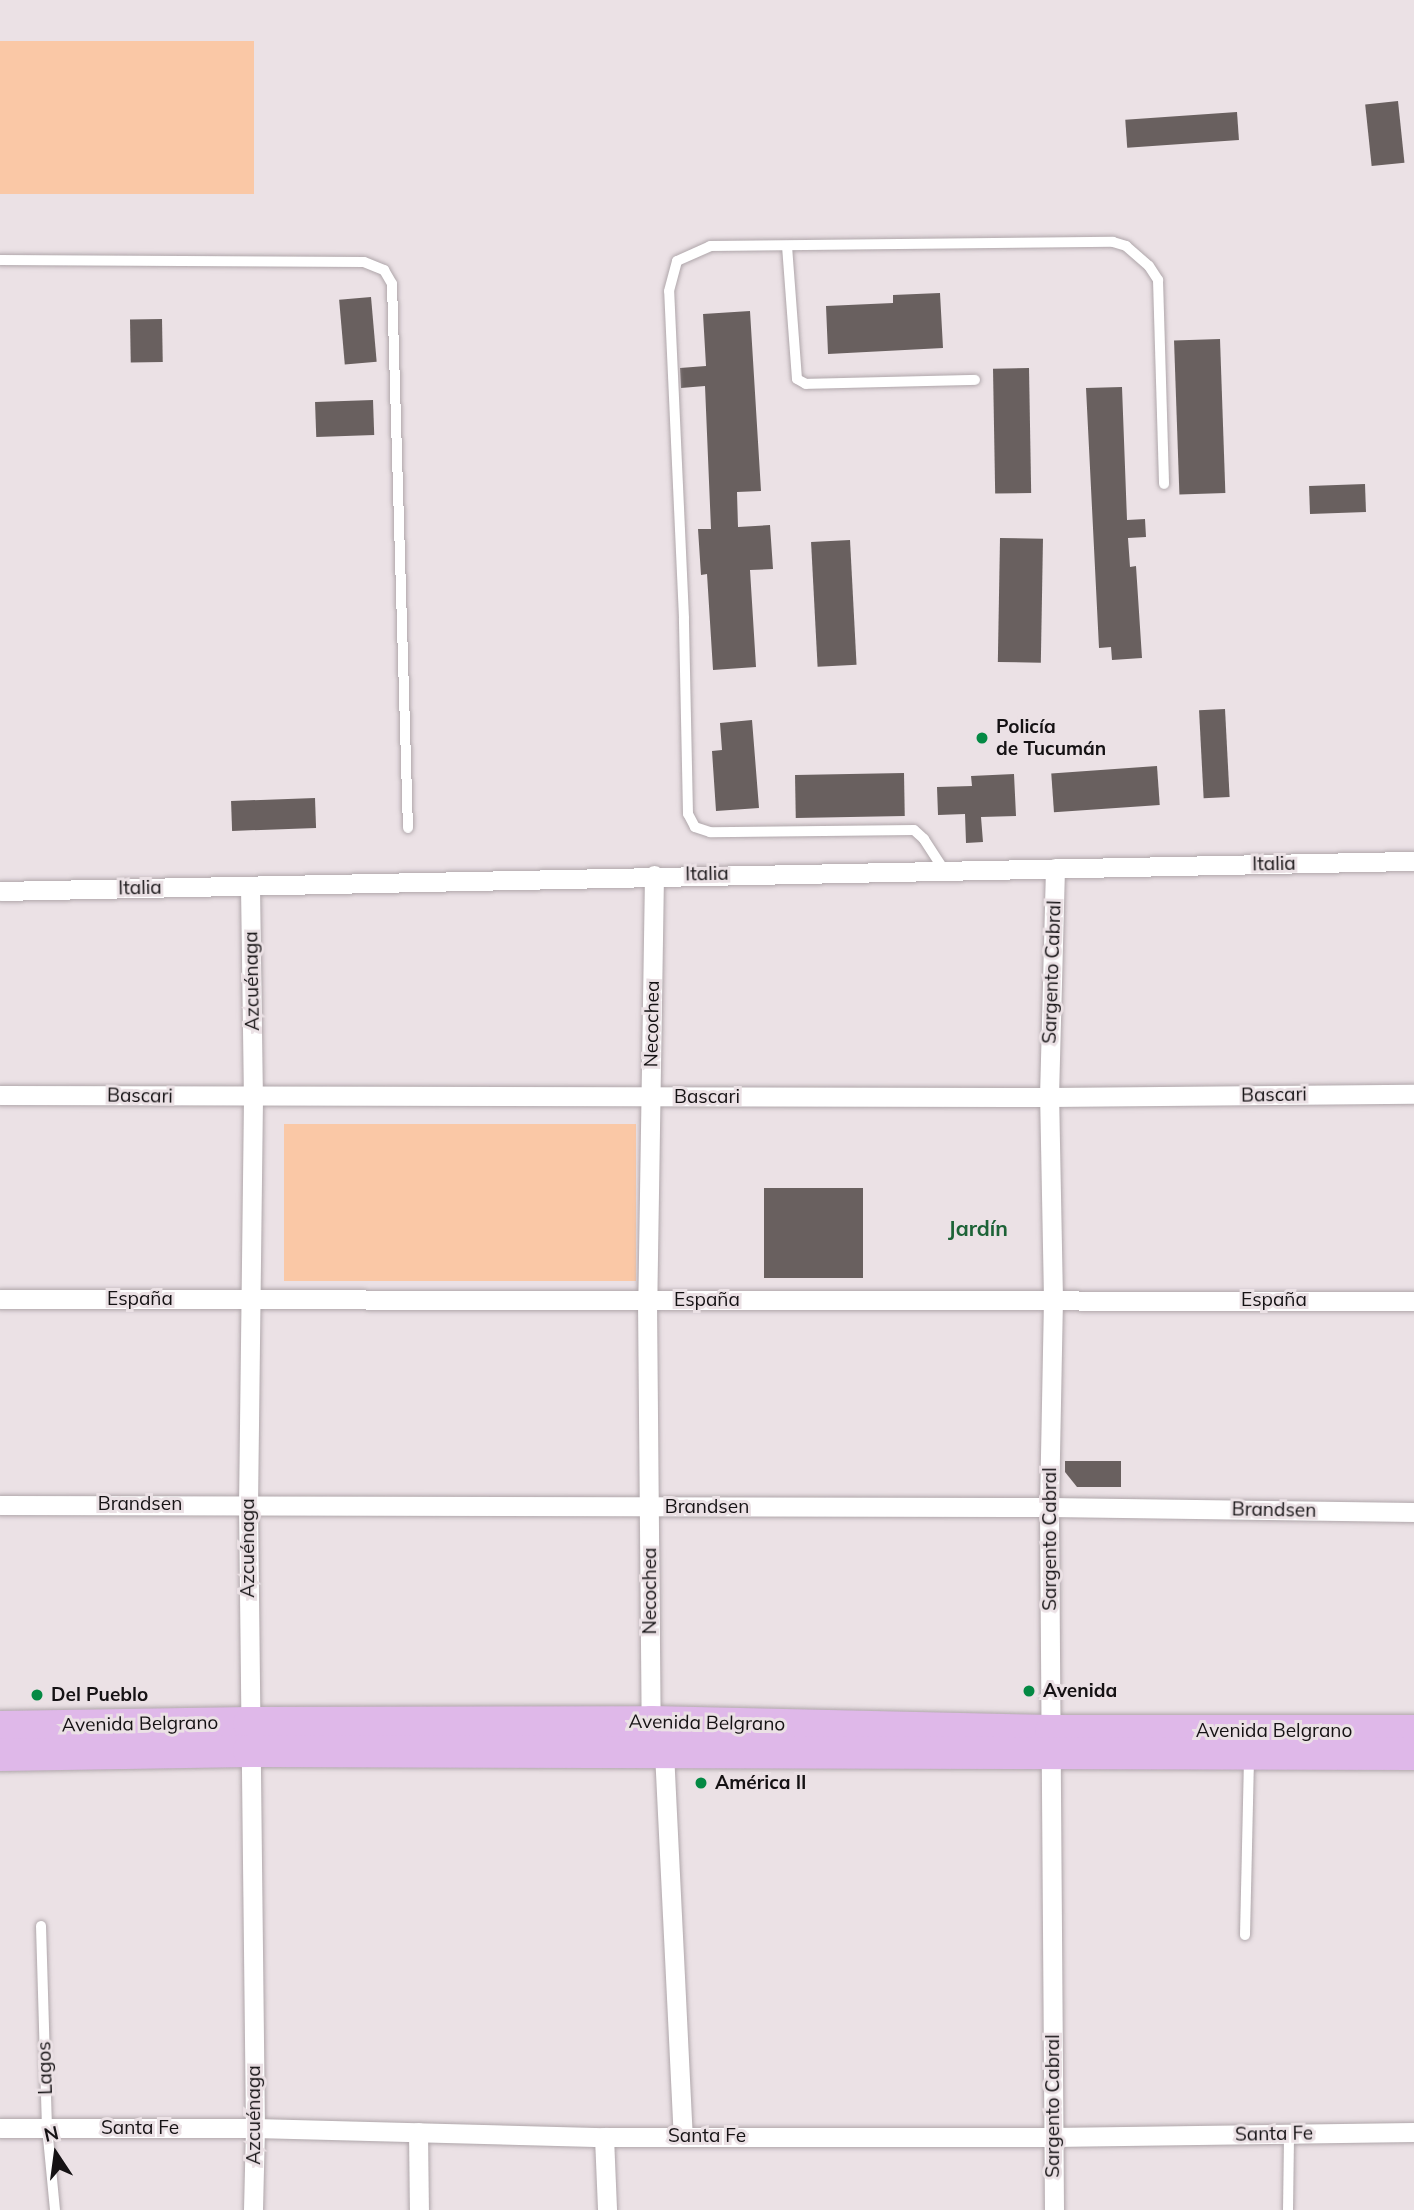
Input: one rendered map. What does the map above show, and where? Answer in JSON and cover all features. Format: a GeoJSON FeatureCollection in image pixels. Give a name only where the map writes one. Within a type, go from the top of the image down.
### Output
{"type":"FeatureCollection","features":[{"type":"Feature","properties":{"kind":"main road","name":"Avenida Belgrano"},"geometry":{"type":"LineString","coordinates":[[0,1755],[249,1737],[651,1722],[1249,1755],[1414,1754]]}},
{"type":"Feature","properties":{"kind":"main road","name":"Avenida Belgrano"},"geometry":{"type":"LineString","coordinates":[[0,1727],[664,1752],[1414,1731]]}},
{"type":"Feature","properties":{"kind":"street","name":"Italia"},"geometry":{"type":"LineString","coordinates":[[0,891],[653,875],[1414,861]]}},
{"type":"Feature","properties":{"kind":"street","name":"Sargento Cabral"},"geometry":{"type":"LineString","coordinates":[[1054,2210],[1049,1507],[1053,1299],[1049,1097],[1055,868]]}},
{"type":"Feature","properties":{"kind":"street","name":"Necochea"},"geometry":{"type":"LineString","coordinates":[[653,875],[648,1300],[651,1722],[664,1752],[683,2135]]}},
{"type":"Feature","properties":{"kind":"street","name":"Azcuénaga"},"geometry":{"type":"LineString","coordinates":[[250,886],[253,1098],[248,1503],[255,2128],[253,2210]]}},
{"type":"Feature","properties":{"kind":"street","name":"Bascari"},"geometry":{"type":"LineString","coordinates":[[0,1095],[253,1098],[1414,1094]]}},
{"type":"Feature","properties":{"kind":"street","name":"España"},"geometry":{"type":"LineString","coordinates":[[0,1299],[1414,1301]]}},
{"type":"Feature","properties":{"kind":"street","name":"Brandsen"},"geometry":{"type":"LineString","coordinates":[[0,1505],[248,1503],[1049,1507],[1414,1512]]}},
{"type":"Feature","properties":{"kind":"street","name":"Santa Fe"},"geometry":{"type":"LineString","coordinates":[[0,2128],[255,2128],[604,2137],[1052,2137],[1414,2132]]}},
{"type":"Feature","properties":{"kind":"street"},"geometry":{"type":"LineString","coordinates":[[418,2132],[419,2210]]}},
{"type":"Feature","properties":{"kind":"street"},"geometry":{"type":"LineString","coordinates":[[604,2137],[607,2210]]}},
{"type":"Feature","properties":{"kind":"lane"},"geometry":{"type":"LineString","coordinates":[[944,870],[925,839],[914,830],[710,832],[695,827],[688,814],[684,618],[669,291],[671,275],[677,261],[710,246],[1113,242],[1126,246],[1149,266],[1158,280],[1164,484]]}},
{"type":"Feature","properties":{"kind":"lane"},"geometry":{"type":"LineString","coordinates":[[787,246],[797,379],[806,384],[975,380]]}},
{"type":"Feature","properties":{"kind":"lane"},"geometry":{"type":"LineString","coordinates":[[0,260],[365,262],[384,270],[392,284],[408,828]]}},
{"type":"Feature","properties":{"kind":"lane"},"geometry":{"type":"LineString","coordinates":[[1245,1935],[1249,1755]]}},
{"type":"Feature","properties":{"kind":"lane","name":"Lagos"},"geometry":{"type":"LineString","coordinates":[[41,1926],[47,2127],[55,2210]]}},
{"type":"Feature","properties":{"kind":"lane"},"geometry":{"type":"LineString","coordinates":[[1288,2210],[1289,2134]]}},
{"type":"Feature","properties":{"kind":"shaded area"},"geometry":{"type":"Polygon","coordinates":[[[0,41],[254,41],[254,194],[0,194],[0,41]]]}},
{"type":"Feature","properties":{"kind":"shaded area"},"geometry":{"type":"Polygon","coordinates":[[[284,1124],[636,1124],[636,1281],[284,1281],[284,1124]]]}},
{"type":"Feature","properties":{"kind":"building"},"geometry":{"type":"Polygon","coordinates":[[[1398,101],[1404,163],[1372,166],[1365,104],[1398,101]]]}},
{"type":"Feature","properties":{"kind":"building"},"geometry":{"type":"Polygon","coordinates":[[[1237,112],[1239,140],[1127,148],[1125,120],[1237,112]]]}},
{"type":"Feature","properties":{"kind":"building"},"geometry":{"type":"Polygon","coordinates":[[[940,293],[943,348],[828,354],[826,306],[893,303],[893,295],[940,293]]]}},
{"type":"Feature","properties":{"kind":"building"},"geometry":{"type":"Polygon","coordinates":[[[371,297],[377,362],[345,365],[339,300],[371,297]]]}},
{"type":"Feature","properties":{"kind":"building"},"geometry":{"type":"Polygon","coordinates":[[[750,311],[761,491],[737,492],[738,527],[770,525],[773,569],[750,570],[756,667],[713,670],[707,574],[701,575],[698,529],[711,529],[705,386],[681,388],[680,368],[706,366],[703,314],[750,311]]]}},
{"type":"Feature","properties":{"kind":"building"},"geometry":{"type":"Polygon","coordinates":[[[162,319],[163,362],[131,363],[130,320],[162,319]]]}},
{"type":"Feature","properties":{"kind":"building"},"geometry":{"type":"Polygon","coordinates":[[[1220,339],[1225,493],[1179,495],[1174,341],[1220,339]]]}},
{"type":"Feature","properties":{"kind":"building"},"geometry":{"type":"Polygon","coordinates":[[[1029,368],[1031,493],[995,494],[993,369],[1029,368]]]}},
{"type":"Feature","properties":{"kind":"building"},"geometry":{"type":"Polygon","coordinates":[[[1122,387],[1127,520],[1145,519],[1146,537],[1128,538],[1130,567],[1136,566],[1142,658],[1112,660],[1111,647],[1099,648],[1086,388],[1122,387]]]}},
{"type":"Feature","properties":{"kind":"building"},"geometry":{"type":"Polygon","coordinates":[[[373,400],[374,435],[316,437],[315,402],[373,400]]]}},
{"type":"Feature","properties":{"kind":"building"},"geometry":{"type":"Polygon","coordinates":[[[1365,484],[1366,512],[1310,514],[1309,486],[1365,484]]]}},
{"type":"Feature","properties":{"kind":"building"},"geometry":{"type":"Polygon","coordinates":[[[1000,538],[1043,539],[1041,663],[998,662],[1000,538]]]}},
{"type":"Feature","properties":{"kind":"building"},"geometry":{"type":"Polygon","coordinates":[[[850,540],[857,665],[818,667],[811,542],[850,540]]]}},
{"type":"Feature","properties":{"kind":"building"},"geometry":{"type":"Polygon","coordinates":[[[1225,709],[1230,797],[1204,798],[1199,710],[1225,709]]]}},
{"type":"Feature","properties":{"kind":"building"},"geometry":{"type":"Polygon","coordinates":[[[752,720],[759,808],[716,811],[712,751],[722,750],[720,723],[752,720]]]}},
{"type":"Feature","properties":{"kind":"building"},"geometry":{"type":"Polygon","coordinates":[[[1157,766],[1160,805],[1054,812],[1051,773],[1157,766]]]}},
{"type":"Feature","properties":{"kind":"building"},"geometry":{"type":"Polygon","coordinates":[[[904,773],[905,816],[796,818],[795,775],[904,773]]]}},
{"type":"Feature","properties":{"kind":"building"},"geometry":{"type":"Polygon","coordinates":[[[1014,774],[1016,816],[981,817],[983,842],[966,843],[965,814],[938,815],[937,787],[972,786],[971,776],[1014,774]]]}},
{"type":"Feature","properties":{"kind":"building"},"geometry":{"type":"Polygon","coordinates":[[[315,798],[316,828],[232,831],[231,801],[315,798]]]}},
{"type":"Feature","properties":{"kind":"building"},"geometry":{"type":"Polygon","coordinates":[[[764,1188],[863,1188],[863,1278],[764,1278],[764,1188]]]}},
{"type":"Feature","properties":{"kind":"building"},"geometry":{"type":"Polygon","coordinates":[[[1065,1461],[1121,1461],[1121,1487],[1077,1487],[1065,1472],[1065,1461]]]}},
{"type":"Feature","properties":{"kind":"place","name":"Policía de Tucumán"},"geometry":{"type":"Point","coordinates":[982,738]}},
{"type":"Feature","properties":{"kind":"place","name":"Avenida"},"geometry":{"type":"Point","coordinates":[1029,1691]}},
{"type":"Feature","properties":{"kind":"place","name":"Del Pueblo"},"geometry":{"type":"Point","coordinates":[37,1695]}},
{"type":"Feature","properties":{"kind":"place","name":"América II"},"geometry":{"type":"Point","coordinates":[701,1783]}},
{"type":"Feature","properties":{"kind":"district","name":"Jardín"},"geometry":{"type":"Point","coordinates":[978,1228]}}]}
